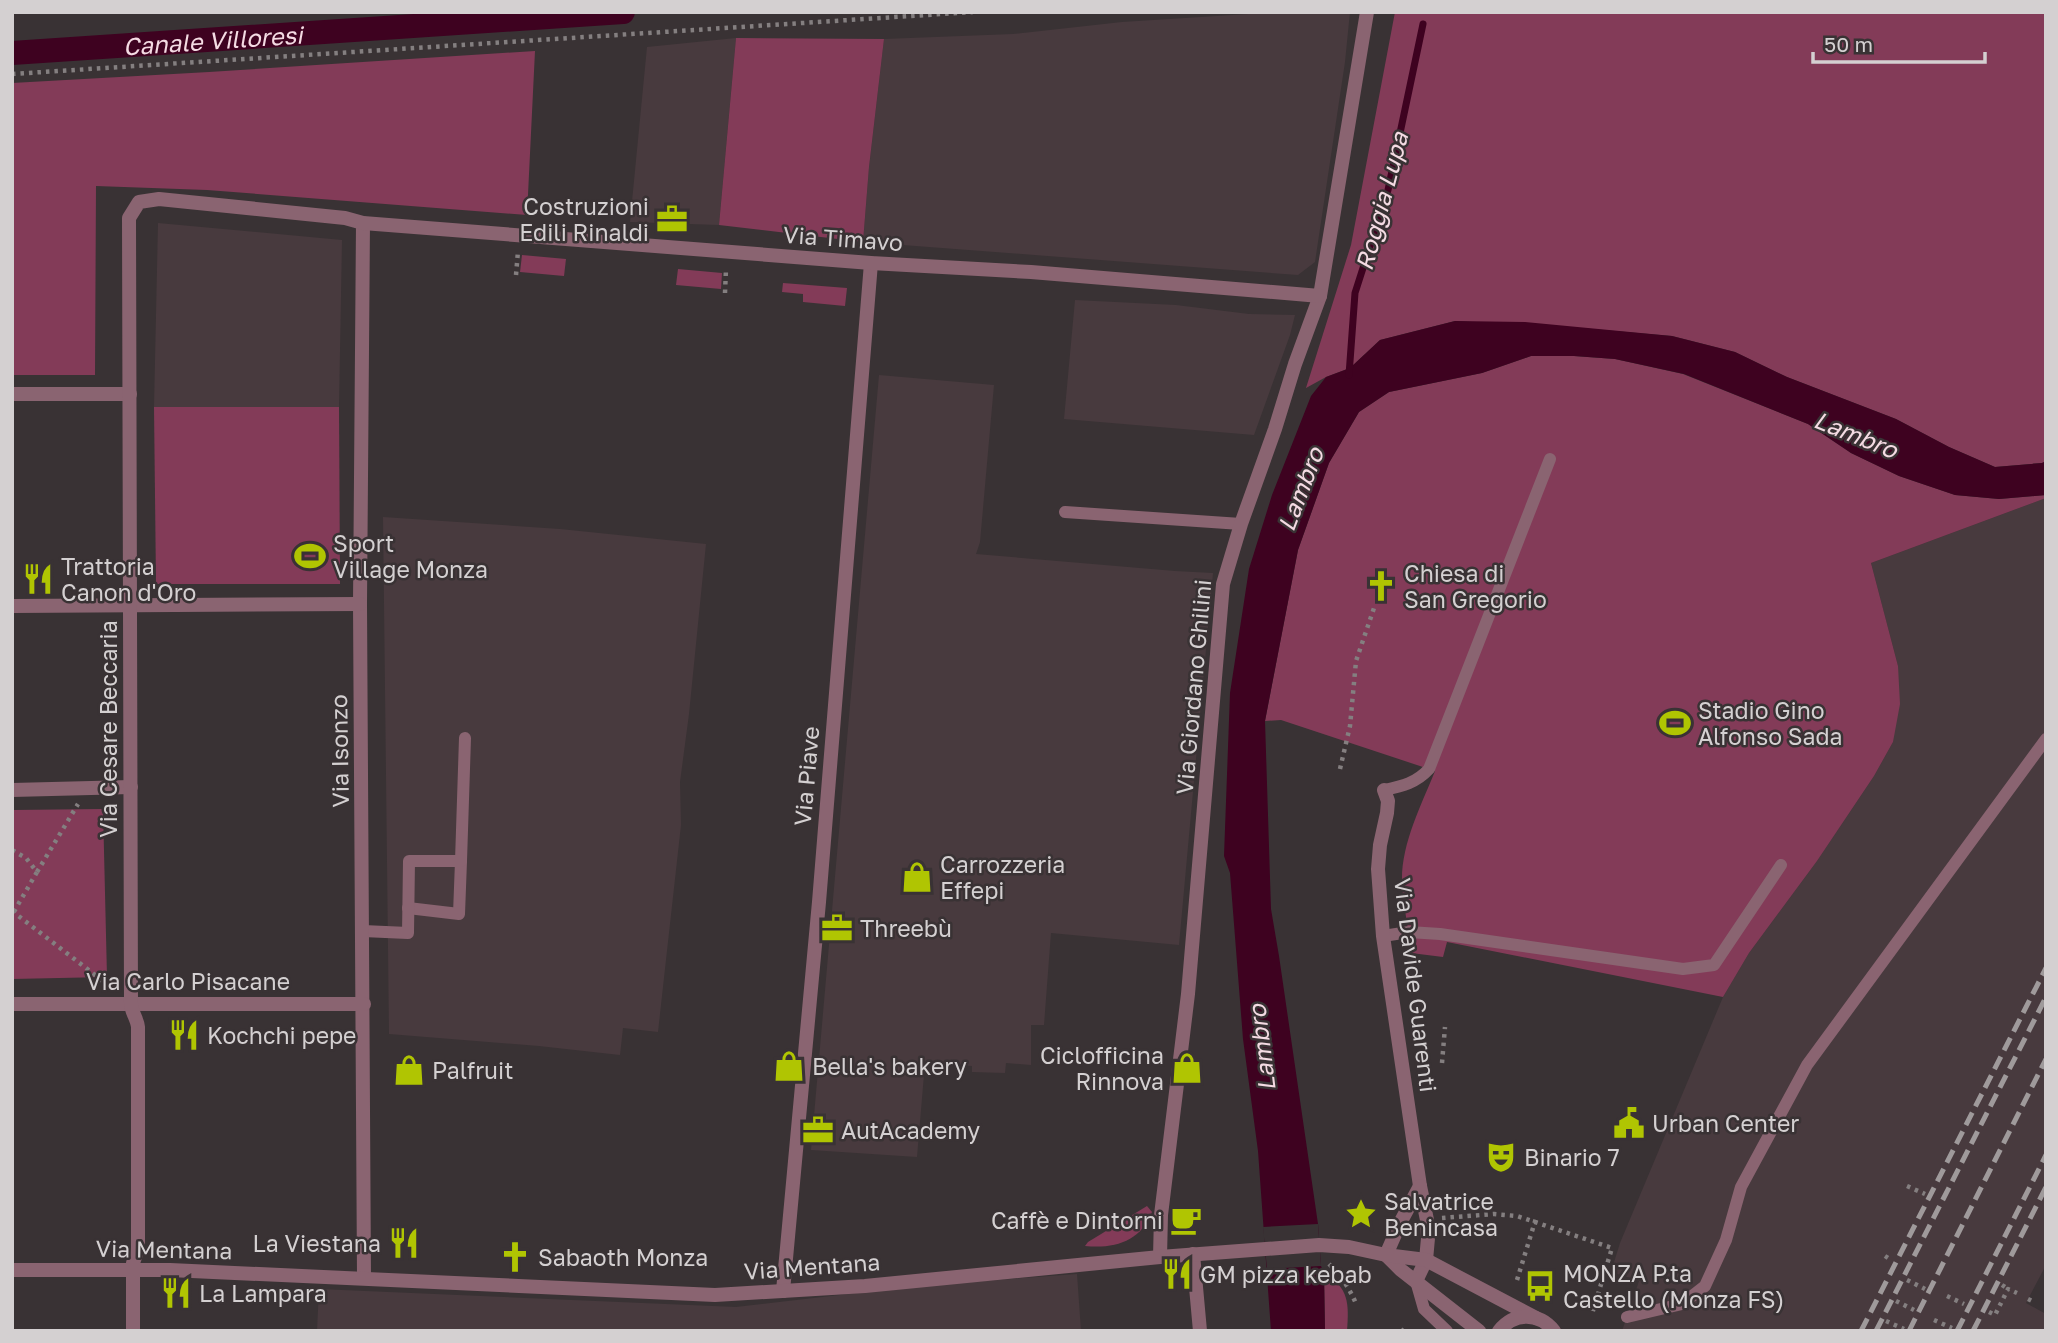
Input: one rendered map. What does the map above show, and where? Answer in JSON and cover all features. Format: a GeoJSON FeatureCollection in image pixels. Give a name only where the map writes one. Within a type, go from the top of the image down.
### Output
{"type":"FeatureCollection","features":[{"type":"Feature","properties":{"kind":"street","name":"Via Giordano Ghilini"},"geometry":{"type":"LineString","coordinates":[[1160,1257],[1161,1215],[1188,994],[1223,584],[1320,296],[1367,12]]}},
{"type":"Feature","properties":{"kind":"street","name":"Via Cesare Beccaria"},"geometry":{"type":"LineString","coordinates":[[133,1331],[132,1270],[134,1258],[138,1254],[138,1027],[131,1003],[129,218],[139,202],[159,199],[345,218],[363,223]]}},
{"type":"Feature","properties":{"kind":"street","name":"Via Timavo"},"geometry":{"type":"LineString","coordinates":[[363,223],[1320,296]]}},
{"type":"Feature","properties":{"kind":"street","name":"Via Isonzo"},"geometry":{"type":"LineString","coordinates":[[363,223],[360,604],[364,1278]]}},
{"type":"Feature","properties":{"kind":"street","name":"Via Piave"},"geometry":{"type":"LineString","coordinates":[[783,1291],[820,888],[871,263]]}},
{"type":"Feature","properties":{"kind":"street"},"geometry":{"type":"LineString","coordinates":[[12,394],[130,394]]}},
{"type":"Feature","properties":{"kind":"street"},"geometry":{"type":"LineString","coordinates":[[12,606],[360,604]]}},
{"type":"Feature","properties":{"kind":"street"},"geometry":{"type":"LineString","coordinates":[[12,790],[131,788]]}},
{"type":"Feature","properties":{"kind":"street","name":"Via Davide Guarenti"},"geometry":{"type":"LineString","coordinates":[[1384,790],[1388,802],[1378,869],[1383,936],[1427,1220],[1426,1260],[1416,1281]]}},
{"type":"Feature","properties":{"kind":"street","name":"Via Carlo Pisacane"},"geometry":{"type":"LineString","coordinates":[[12,1004],[364,1004]]}},
{"type":"Feature","properties":{"kind":"street"},"geometry":{"type":"LineString","coordinates":[[1420,1186],[1399,1223],[1386,1255],[1479,1331]]}},
{"type":"Feature","properties":{"kind":"street","name":"Via Mentana"},"geometry":{"type":"LineString","coordinates":[[12,1270],[132,1270],[364,1278],[715,1295],[865,1286],[1193,1254],[1324,1245],[1426,1260]]}},
{"type":"Feature","properties":{"kind":"street"},"geometry":{"type":"LineString","coordinates":[[1193,1254],[1200,1331]]}},
{"type":"Feature","properties":{"kind":"street"},"geometry":{"type":"LineString","coordinates":[[1426,1260],[1546,1324]]}},
{"type":"Feature","properties":{"kind":"street"},"geometry":{"type":"LineString","coordinates":[[1499,1331],[1514,1319],[1526,1316],[1546,1324]]}},
{"type":"Feature","properties":{"kind":"lane"},"geometry":{"type":"LineString","coordinates":[[1384,790],[1419,780],[1429,769],[1550,459]]}},
{"type":"Feature","properties":{"kind":"lane"},"geometry":{"type":"LineString","coordinates":[[1065,512],[1241,524]]}},
{"type":"Feature","properties":{"kind":"lane"},"geometry":{"type":"LineString","coordinates":[[408,908],[459,914],[465,738]]}},
{"type":"Feature","properties":{"kind":"lane"},"geometry":{"type":"LineString","coordinates":[[1627,1317],[1682,1304],[1705,1286],[1726,1240],[1741,1187],[1807,1065],[2046,739]]}},
{"type":"Feature","properties":{"kind":"lane"},"geometry":{"type":"LineString","coordinates":[[363,931],[408,933],[409,861],[461,861]]}},
{"type":"Feature","properties":{"kind":"lane"},"geometry":{"type":"LineString","coordinates":[[1383,936],[1409,932],[1440,934],[1683,969],[1714,965],[1781,865]]}},
{"type":"Feature","properties":{"kind":"lane"},"geometry":{"type":"LineString","coordinates":[[1416,1281],[1424,1309],[1447,1331]]}},
{"type":"Feature","properties":{"kind":"lane"},"geometry":{"type":"LineString","coordinates":[[1546,1324],[1563,1331]]}},
{"type":"Feature","properties":{"kind":"path"},"geometry":{"type":"LineString","coordinates":[[12,74],[973,12]]}},
{"type":"Feature","properties":{"kind":"path"},"geometry":{"type":"LineString","coordinates":[[1340,769],[1350,726],[1356,661],[1374,608]]}},
{"type":"Feature","properties":{"kind":"path"},"geometry":{"type":"LineString","coordinates":[[87,789],[13,913],[131,1003]]}},
{"type":"Feature","properties":{"kind":"path"},"geometry":{"type":"LineString","coordinates":[[12,850],[26,858],[37,872]]}},
{"type":"Feature","properties":{"kind":"path"},"geometry":{"type":"LineString","coordinates":[[1442,1063],[1445,1027]]}},
{"type":"Feature","properties":{"kind":"path"},"geometry":{"type":"LineString","coordinates":[[1907,1185],[1925,1194]]}},
{"type":"Feature","properties":{"kind":"path"},"geometry":{"type":"LineString","coordinates":[[1442,1218],[1494,1214],[1517,1216],[1612,1248],[1592,1314]]}},
{"type":"Feature","properties":{"kind":"path"},"geometry":{"type":"LineString","coordinates":[[1517,1280],[1537,1215]]}},
{"type":"Feature","properties":{"kind":"path"},"geometry":{"type":"LineString","coordinates":[[1324,1245],[1329,1264],[1352,1292],[1357,1306]]}},
{"type":"Feature","properties":{"kind":"path"},"geometry":{"type":"LineString","coordinates":[[1907,1280],[1925,1289]]}},
{"type":"Feature","properties":{"kind":"path"},"geometry":{"type":"LineString","coordinates":[[2002,1285],[2017,1293]]}},
{"type":"Feature","properties":{"kind":"path"},"geometry":{"type":"LineString","coordinates":[[1989,1312],[1995,1315],[2008,1289]]}},
{"type":"Feature","properties":{"kind":"path"},"geometry":{"type":"LineString","coordinates":[[1947,1296],[1964,1304]]}},
{"type":"Feature","properties":{"kind":"path"},"geometry":{"type":"LineString","coordinates":[[1896,1301],[1914,1310]]}},
{"type":"Feature","properties":{"kind":"path"},"geometry":{"type":"LineString","coordinates":[[1934,1320],[1952,1328]]}},
{"type":"Feature","properties":{"kind":"path"},"geometry":{"type":"LineString","coordinates":[[1886,1321],[1904,1329]]}},
{"type":"Feature","properties":{"kind":"shaded area"},"geometry":{"type":"Polygon","coordinates":[[[1279,12],[1350,12],[1315,262],[1298,275],[863,242],[884,39],[1013,34],[1122,22],[1279,12]]]}},
{"type":"Feature","properties":{"kind":"shaded area"},"geometry":{"type":"Polygon","coordinates":[[[1395,12],[2046,12],[2046,461],[1995,467],[1896,419],[1787,377],[1735,352],[1672,336],[1455,321],[1380,340],[1350,368],[1306,388],[1351,245],[1395,12]]]}},
{"type":"Feature","properties":{"kind":"shaded area"},"geometry":{"type":"Polygon","coordinates":[[[736,38],[719,225],[630,222],[647,47],[736,38]]]}},
{"type":"Feature","properties":{"kind":"shaded area"},"geometry":{"type":"Polygon","coordinates":[[[736,38],[884,39],[863,242],[719,225],[736,38]]]}},
{"type":"Feature","properties":{"kind":"shaded area"},"geometry":{"type":"Polygon","coordinates":[[[535,51],[527,215],[207,190],[96,186],[95,375],[12,375],[12,83],[535,51]]]}},
{"type":"Feature","properties":{"kind":"shaded area"},"geometry":{"type":"Polygon","coordinates":[[[158,223],[342,240],[339,407],[154,407],[158,223]]]}},
{"type":"Feature","properties":{"kind":"shaded area"},"geometry":{"type":"Polygon","coordinates":[[[522,255],[566,259],[564,276],[520,272],[522,255]]]}},
{"type":"Feature","properties":{"kind":"shaded area"},"geometry":{"type":"Polygon","coordinates":[[[678,269],[722,273],[721,289],[676,285],[678,269]]]}},
{"type":"Feature","properties":{"kind":"shaded area"},"geometry":{"type":"Polygon","coordinates":[[[783,283],[847,288],[845,306],[803,302],[803,294],[782,292],[783,283]]]}},
{"type":"Feature","properties":{"kind":"shaded area"},"geometry":{"type":"Polygon","coordinates":[[[1075,300],[1176,305],[1249,314],[1295,315],[1254,435],[1064,419],[1075,300]]]}},
{"type":"Feature","properties":{"kind":"shaded area","name":"Stadio Gino Alfonso Sada"},"geometry":{"type":"Polygon","coordinates":[[[1531,356],[1615,359],[1683,374],[1808,424],[1851,453],[1899,476],[1955,495],[1999,499],[2046,495],[2046,498],[1871,563],[1898,666],[1900,704],[1893,742],[1874,776],[1817,861],[1749,953],[1723,997],[1447,942],[1443,957],[1411,953],[1402,882],[1403,868],[1413,825],[1435,771],[1281,720],[1265,721],[1298,550],[1329,463],[1359,412],[1389,392],[1482,373],[1531,356]]]}},
{"type":"Feature","properties":{"kind":"shaded area"},"geometry":{"type":"Polygon","coordinates":[[[879,375],[994,385],[980,542],[976,554],[1213,573],[1179,945],[1051,933],[1044,1025],[1031,1025],[1031,1065],[1006,1063],[1005,1073],[972,1072],[972,1066],[925,1063],[917,1157],[811,1150],[879,375]]]}},
{"type":"Feature","properties":{"kind":"shaded area"},"geometry":{"type":"Polygon","coordinates":[[[154,407],[339,407],[340,584],[156,584],[154,407]]]}},
{"type":"Feature","properties":{"kind":"shaded area"},"geometry":{"type":"Polygon","coordinates":[[[2046,498],[2046,1265],[2026,1303],[2046,1314],[2046,1331],[1622,1331],[1639,1281],[1611,1272],[1620,1243],[1723,997],[1749,953],[1817,861],[1874,776],[1893,742],[1898,666],[1871,563],[2046,498]]]}},
{"type":"Feature","properties":{"kind":"shaded area"},"geometry":{"type":"Polygon","coordinates":[[[383,517],[560,529],[706,544],[680,782],[681,825],[658,1032],[623,1028],[620,1055],[389,1034],[383,517]]]}},
{"type":"Feature","properties":{"kind":"shaded area"},"geometry":{"type":"Polygon","coordinates":[[[103,809],[107,977],[12,979],[12,810],[103,809]]]}},
{"type":"Feature","properties":{"kind":"shaded area"},"geometry":{"type":"Polygon","coordinates":[[[1147,1206],[1152,1212],[1134,1236],[1107,1246],[1085,1246],[1088,1242],[1147,1206]]]}},
{"type":"Feature","properties":{"kind":"shaded area"},"geometry":{"type":"Polygon","coordinates":[[[1324,1273],[1338,1284],[1346,1297],[1347,1331],[1325,1331],[1324,1273]]]}},
{"type":"Feature","properties":{"kind":"shaded area"},"geometry":{"type":"Polygon","coordinates":[[[1077,1274],[1081,1331],[317,1331],[319,1289],[736,1307],[917,1286],[1077,1274]]]}},
{"type":"Feature","properties":{"kind":"water","name":"Lambro"},"geometry":{"type":"Polygon","coordinates":[[[1455,321],[1525,322],[1672,336],[1735,352],[1787,377],[1896,419],[1995,467],[2046,461],[2046,495],[1999,499],[1955,495],[1899,476],[1851,453],[1808,424],[1684,374],[1615,359],[1531,356],[1482,373],[1389,392],[1359,412],[1329,463],[1298,550],[1265,721],[1271,909],[1318,1224],[1321,1266],[1324,1273],[1325,1331],[1271,1331],[1258,1151],[1243,1039],[1230,873],[1224,856],[1230,693],[1249,569],[1272,495],[1311,396],[1326,377],[1350,368],[1380,340],[1455,321]]]}},
{"type":"Feature","properties":{"kind":"pier"},"geometry":{"type":"Polygon","coordinates":[[[1318,1224],[1321,1266],[1267,1269],[1263,1227],[1318,1224]]]}},
{"type":"Feature","properties":{"kind":"waterway","name":"Canale Villoresi"},"geometry":{"type":"LineString","coordinates":[[12,53],[623,12]]}},
{"type":"Feature","properties":{"kind":"waterway","name":"Roggia Lupa"},"geometry":{"type":"LineString","coordinates":[[1349,375],[1355,293],[1388,190],[1423,24]]}},
{"type":"Feature","properties":{"kind":"railway"},"geometry":{"type":"LineString","coordinates":[[1861,1331],[2046,968]]}},
{"type":"Feature","properties":{"kind":"railway"},"geometry":{"type":"LineString","coordinates":[[1876,1331],[2046,997]]}},
{"type":"Feature","properties":{"kind":"railway"},"geometry":{"type":"LineString","coordinates":[[1909,1331],[2046,1059]]}},
{"type":"Feature","properties":{"kind":"railway"},"geometry":{"type":"LineString","coordinates":[[1957,1331],[2046,1155]]}},
{"type":"Feature","properties":{"kind":"railway"},"geometry":{"type":"LineString","coordinates":[[1973,1331],[2046,1187]]}},
{"type":"Feature","properties":{"kind":"place","name":"Costruzioni Edili Rinaldi"},"geometry":{"type":"Point","coordinates":[672,219]}},
{"type":"Feature","properties":{"kind":"place","name":"Sport Village Monza"},"geometry":{"type":"Point","coordinates":[310,556]}},
{"type":"Feature","properties":{"kind":"place","name":"Trattoria Canon d'Oro"},"geometry":{"type":"Point","coordinates":[38,579]}},
{"type":"Feature","properties":{"kind":"place","name":"Chiesa di San Gregorio"},"geometry":{"type":"Point","coordinates":[1381,586]}},
{"type":"Feature","properties":{"kind":"place","name":"Stadio Gino Alfonso Sada"},"geometry":{"type":"Point","coordinates":[1675,723]}},
{"type":"Feature","properties":{"kind":"place","name":"Carrozzeria Effepi"},"geometry":{"type":"Point","coordinates":[917,877]}},
{"type":"Feature","properties":{"kind":"place","name":"Threebù"},"geometry":{"type":"Point","coordinates":[837,928]}},
{"type":"Feature","properties":{"kind":"place","name":"Kochchi pepe"},"geometry":{"type":"Point","coordinates":[184,1035]}},
{"type":"Feature","properties":{"kind":"place","name":"Bella's bakery"},"geometry":{"type":"Point","coordinates":[789,1066]}},
{"type":"Feature","properties":{"kind":"place","name":"Ciclofficina Rinnova"},"geometry":{"type":"Point","coordinates":[1187,1068]}},
{"type":"Feature","properties":{"kind":"place","name":"Palfruit"},"geometry":{"type":"Point","coordinates":[409,1070]}},
{"type":"Feature","properties":{"kind":"place","name":"Urban Center"},"geometry":{"type":"Point","coordinates":[1629,1123]}},
{"type":"Feature","properties":{"kind":"place","name":"AutAcademy"},"geometry":{"type":"Point","coordinates":[818,1130]}},
{"type":"Feature","properties":{"kind":"place","name":"Binario 7"},"geometry":{"type":"Point","coordinates":[1501,1157]}},
{"type":"Feature","properties":{"kind":"place","name":"Salvatrice Benincasa"},"geometry":{"type":"Point","coordinates":[1361,1214]}},
{"type":"Feature","properties":{"kind":"place","name":"Caffè e Dintorni"},"geometry":{"type":"Point","coordinates":[1186,1220]}},
{"type":"Feature","properties":{"kind":"place","name":"La Viestana"},"geometry":{"type":"Point","coordinates":[404,1243]}},
{"type":"Feature","properties":{"kind":"place","name":"Sabaoth Monza"},"geometry":{"type":"Point","coordinates":[515,1257]}},
{"type":"Feature","properties":{"kind":"place","name":"GM pizza kebab"},"geometry":{"type":"Point","coordinates":[1177,1274]}},
{"type":"Feature","properties":{"kind":"place","name":"MONZA P.ta Castello (Monza FS)"},"geometry":{"type":"Point","coordinates":[1540,1286]}},
{"type":"Feature","properties":{"kind":"place","name":"La Lampara"},"geometry":{"type":"Point","coordinates":[176,1293]}}]}
